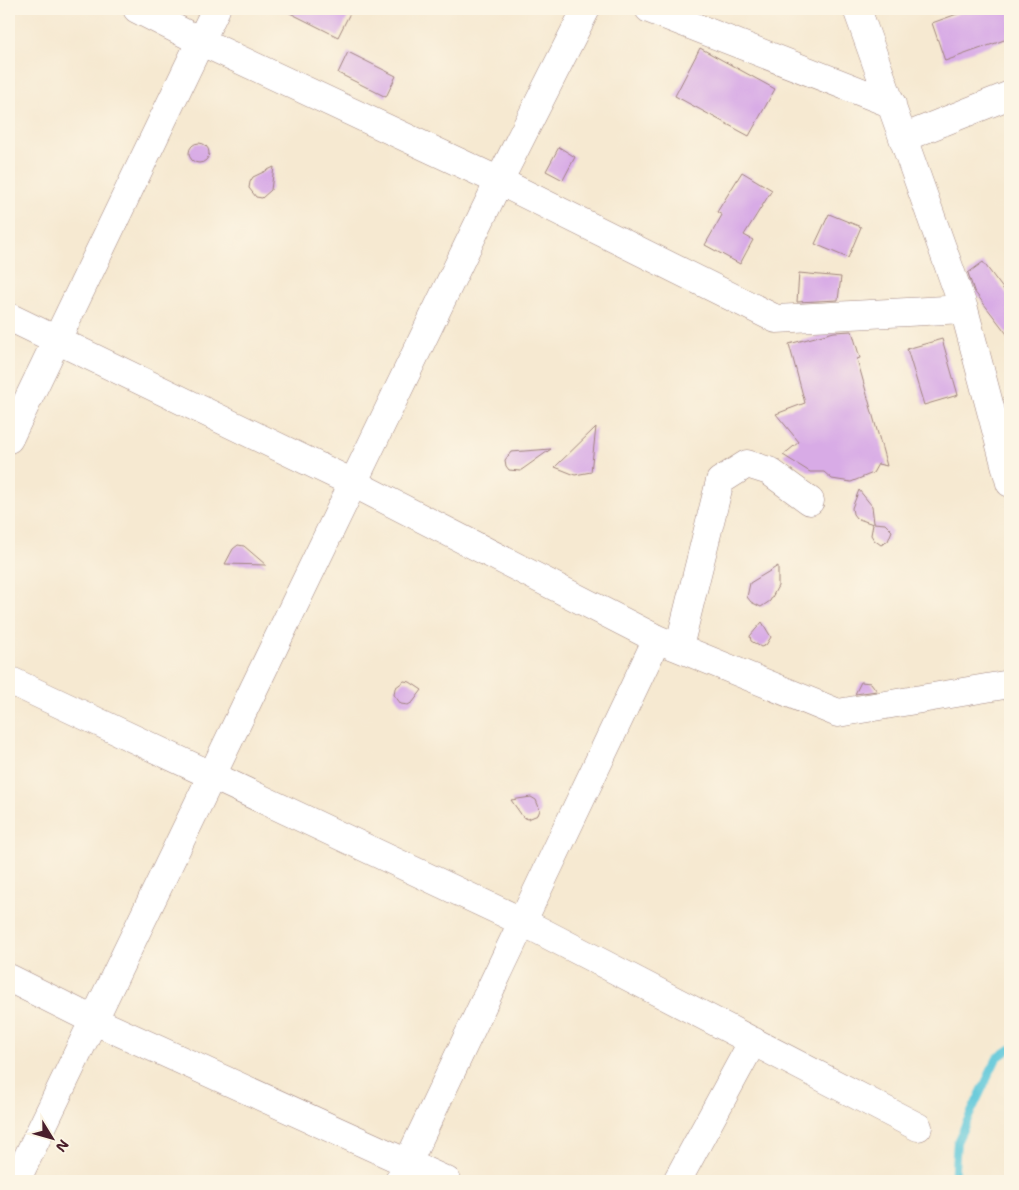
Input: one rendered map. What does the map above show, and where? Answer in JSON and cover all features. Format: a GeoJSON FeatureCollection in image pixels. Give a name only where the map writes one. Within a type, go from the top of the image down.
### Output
{"type":"FeatureCollection","features":[{"type":"Feature","properties":{"kind":"street"},"geometry":{"type":"LineString","coordinates":[[137,9],[200,41],[499,181],[776,319],[964,309]]}},
{"type":"Feature","properties":{"kind":"street"},"geometry":{"type":"LineString","coordinates":[[9,439],[216,9]]}},
{"type":"Feature","properties":{"kind":"street"},"geometry":{"type":"LineString","coordinates":[[16,1181],[95,1021],[210,777],[499,181],[586,9]]}},
{"type":"Feature","properties":{"kind":"street"},"geometry":{"type":"LineString","coordinates":[[649,9],[892,104]]}},
{"type":"Feature","properties":{"kind":"street"},"geometry":{"type":"LineString","coordinates":[[857,9],[964,309],[1010,483]]}},
{"type":"Feature","properties":{"kind":"street"},"geometry":{"type":"LineString","coordinates":[[903,138],[1010,95]]}},
{"type":"Feature","properties":{"kind":"street"},"geometry":{"type":"LineString","coordinates":[[9,317],[57,342],[353,483],[668,643],[838,713],[1010,684]]}},
{"type":"Feature","properties":{"kind":"street"},"geometry":{"type":"LineString","coordinates":[[403,1172],[523,922],[668,643],[720,481],[747,464],[769,471],[810,502]]}},
{"type":"Feature","properties":{"kind":"street"},"geometry":{"type":"LineString","coordinates":[[9,680],[210,777],[523,922],[918,1127]]}},
{"type":"Feature","properties":{"kind":"street"},"geometry":{"type":"LineString","coordinates":[[9,978],[403,1172],[448,1181]]}},
{"type":"Feature","properties":{"kind":"street"},"geometry":{"type":"LineString","coordinates":[[677,1181],[753,1041]]}},
{"type":"Feature","properties":{"kind":"building"},"geometry":{"type":"Polygon","coordinates":[[[282,9],[352,9],[338,37],[282,9]]]}},
{"type":"Feature","properties":{"kind":"building"},"geometry":{"type":"Polygon","coordinates":[[[971,9],[1010,9],[1010,38],[945,61],[932,23],[971,9]]]}},
{"type":"Feature","properties":{"kind":"building"},"geometry":{"type":"Polygon","coordinates":[[[700,48],[775,89],[749,136],[675,96],[700,48]]]}},
{"type":"Feature","properties":{"kind":"building"},"geometry":{"type":"Polygon","coordinates":[[[348,52],[396,76],[386,97],[338,73],[348,52]]]}},
{"type":"Feature","properties":{"kind":"building"},"geometry":{"type":"Polygon","coordinates":[[[199,143],[206,146],[209,153],[206,160],[199,163],[192,160],[189,153],[192,146],[199,143]]]}},
{"type":"Feature","properties":{"kind":"building"},"geometry":{"type":"Polygon","coordinates":[[[559,147],[575,157],[563,180],[546,171],[559,147]]]}},
{"type":"Feature","properties":{"kind":"building"},"geometry":{"type":"Polygon","coordinates":[[[274,167],[271,190],[262,198],[256,197],[249,188],[253,177],[274,167]]]}},
{"type":"Feature","properties":{"kind":"building"},"geometry":{"type":"Polygon","coordinates":[[[742,172],[772,190],[744,235],[753,240],[740,264],[705,245],[722,215],[717,212],[742,172]]]}},
{"type":"Feature","properties":{"kind":"building"},"geometry":{"type":"Polygon","coordinates":[[[829,214],[861,227],[848,258],[815,244],[829,214]]]}},
{"type":"Feature","properties":{"kind":"building"},"geometry":{"type":"Polygon","coordinates":[[[983,262],[1010,298],[1010,338],[974,291],[968,273],[983,262]]]}},
{"type":"Feature","properties":{"kind":"building"},"geometry":{"type":"Polygon","coordinates":[[[799,273],[841,277],[838,300],[797,302],[799,273]]]}},
{"type":"Feature","properties":{"kind":"building"},"geometry":{"type":"Polygon","coordinates":[[[852,331],[860,358],[857,359],[887,466],[878,464],[873,473],[851,482],[832,479],[824,472],[810,472],[783,455],[799,442],[776,414],[805,403],[789,344],[834,332],[852,331]]]}},
{"type":"Feature","properties":{"kind":"building"},"geometry":{"type":"Polygon","coordinates":[[[942,339],[958,395],[924,405],[907,349],[942,339]]]}},
{"type":"Feature","properties":{"kind":"building"},"geometry":{"type":"Polygon","coordinates":[[[596,427],[591,472],[575,475],[555,467],[596,427]]]}},
{"type":"Feature","properties":{"kind":"building"},"geometry":{"type":"Polygon","coordinates":[[[551,449],[520,471],[509,470],[506,466],[505,460],[511,452],[551,449]]]}},
{"type":"Feature","properties":{"kind":"building"},"geometry":{"type":"Polygon","coordinates":[[[859,490],[872,506],[874,523],[885,524],[892,531],[888,541],[881,545],[871,535],[873,524],[856,518],[853,514],[852,508],[859,490]]]}},
{"type":"Feature","properties":{"kind":"building"},"geometry":{"type":"Polygon","coordinates":[[[238,545],[244,546],[266,565],[225,564],[233,549],[238,545]]]}},
{"type":"Feature","properties":{"kind":"building"},"geometry":{"type":"Polygon","coordinates":[[[778,566],[778,586],[770,601],[761,607],[751,602],[747,597],[750,583],[778,566]]]}},
{"type":"Feature","properties":{"kind":"building"},"geometry":{"type":"Polygon","coordinates":[[[762,622],[771,637],[766,645],[761,647],[751,641],[750,636],[762,622]]]}},
{"type":"Feature","properties":{"kind":"building"},"geometry":{"type":"Polygon","coordinates":[[[404,681],[410,682],[422,690],[413,702],[408,705],[401,704],[394,695],[395,688],[404,681]]]}},
{"type":"Feature","properties":{"kind":"building"},"geometry":{"type":"Polygon","coordinates":[[[861,682],[871,683],[877,691],[855,694],[861,682]]]}},
{"type":"Feature","properties":{"kind":"building"},"geometry":{"type":"Polygon","coordinates":[[[531,797],[536,800],[540,810],[538,815],[528,819],[523,817],[511,800],[531,797]]]}},
{"type":"Feature","properties":{"kind":"waterway"},"geometry":{"type":"LineString","coordinates":[[954,1181],[957,1142],[997,1058],[1010,1049]]}}]}
